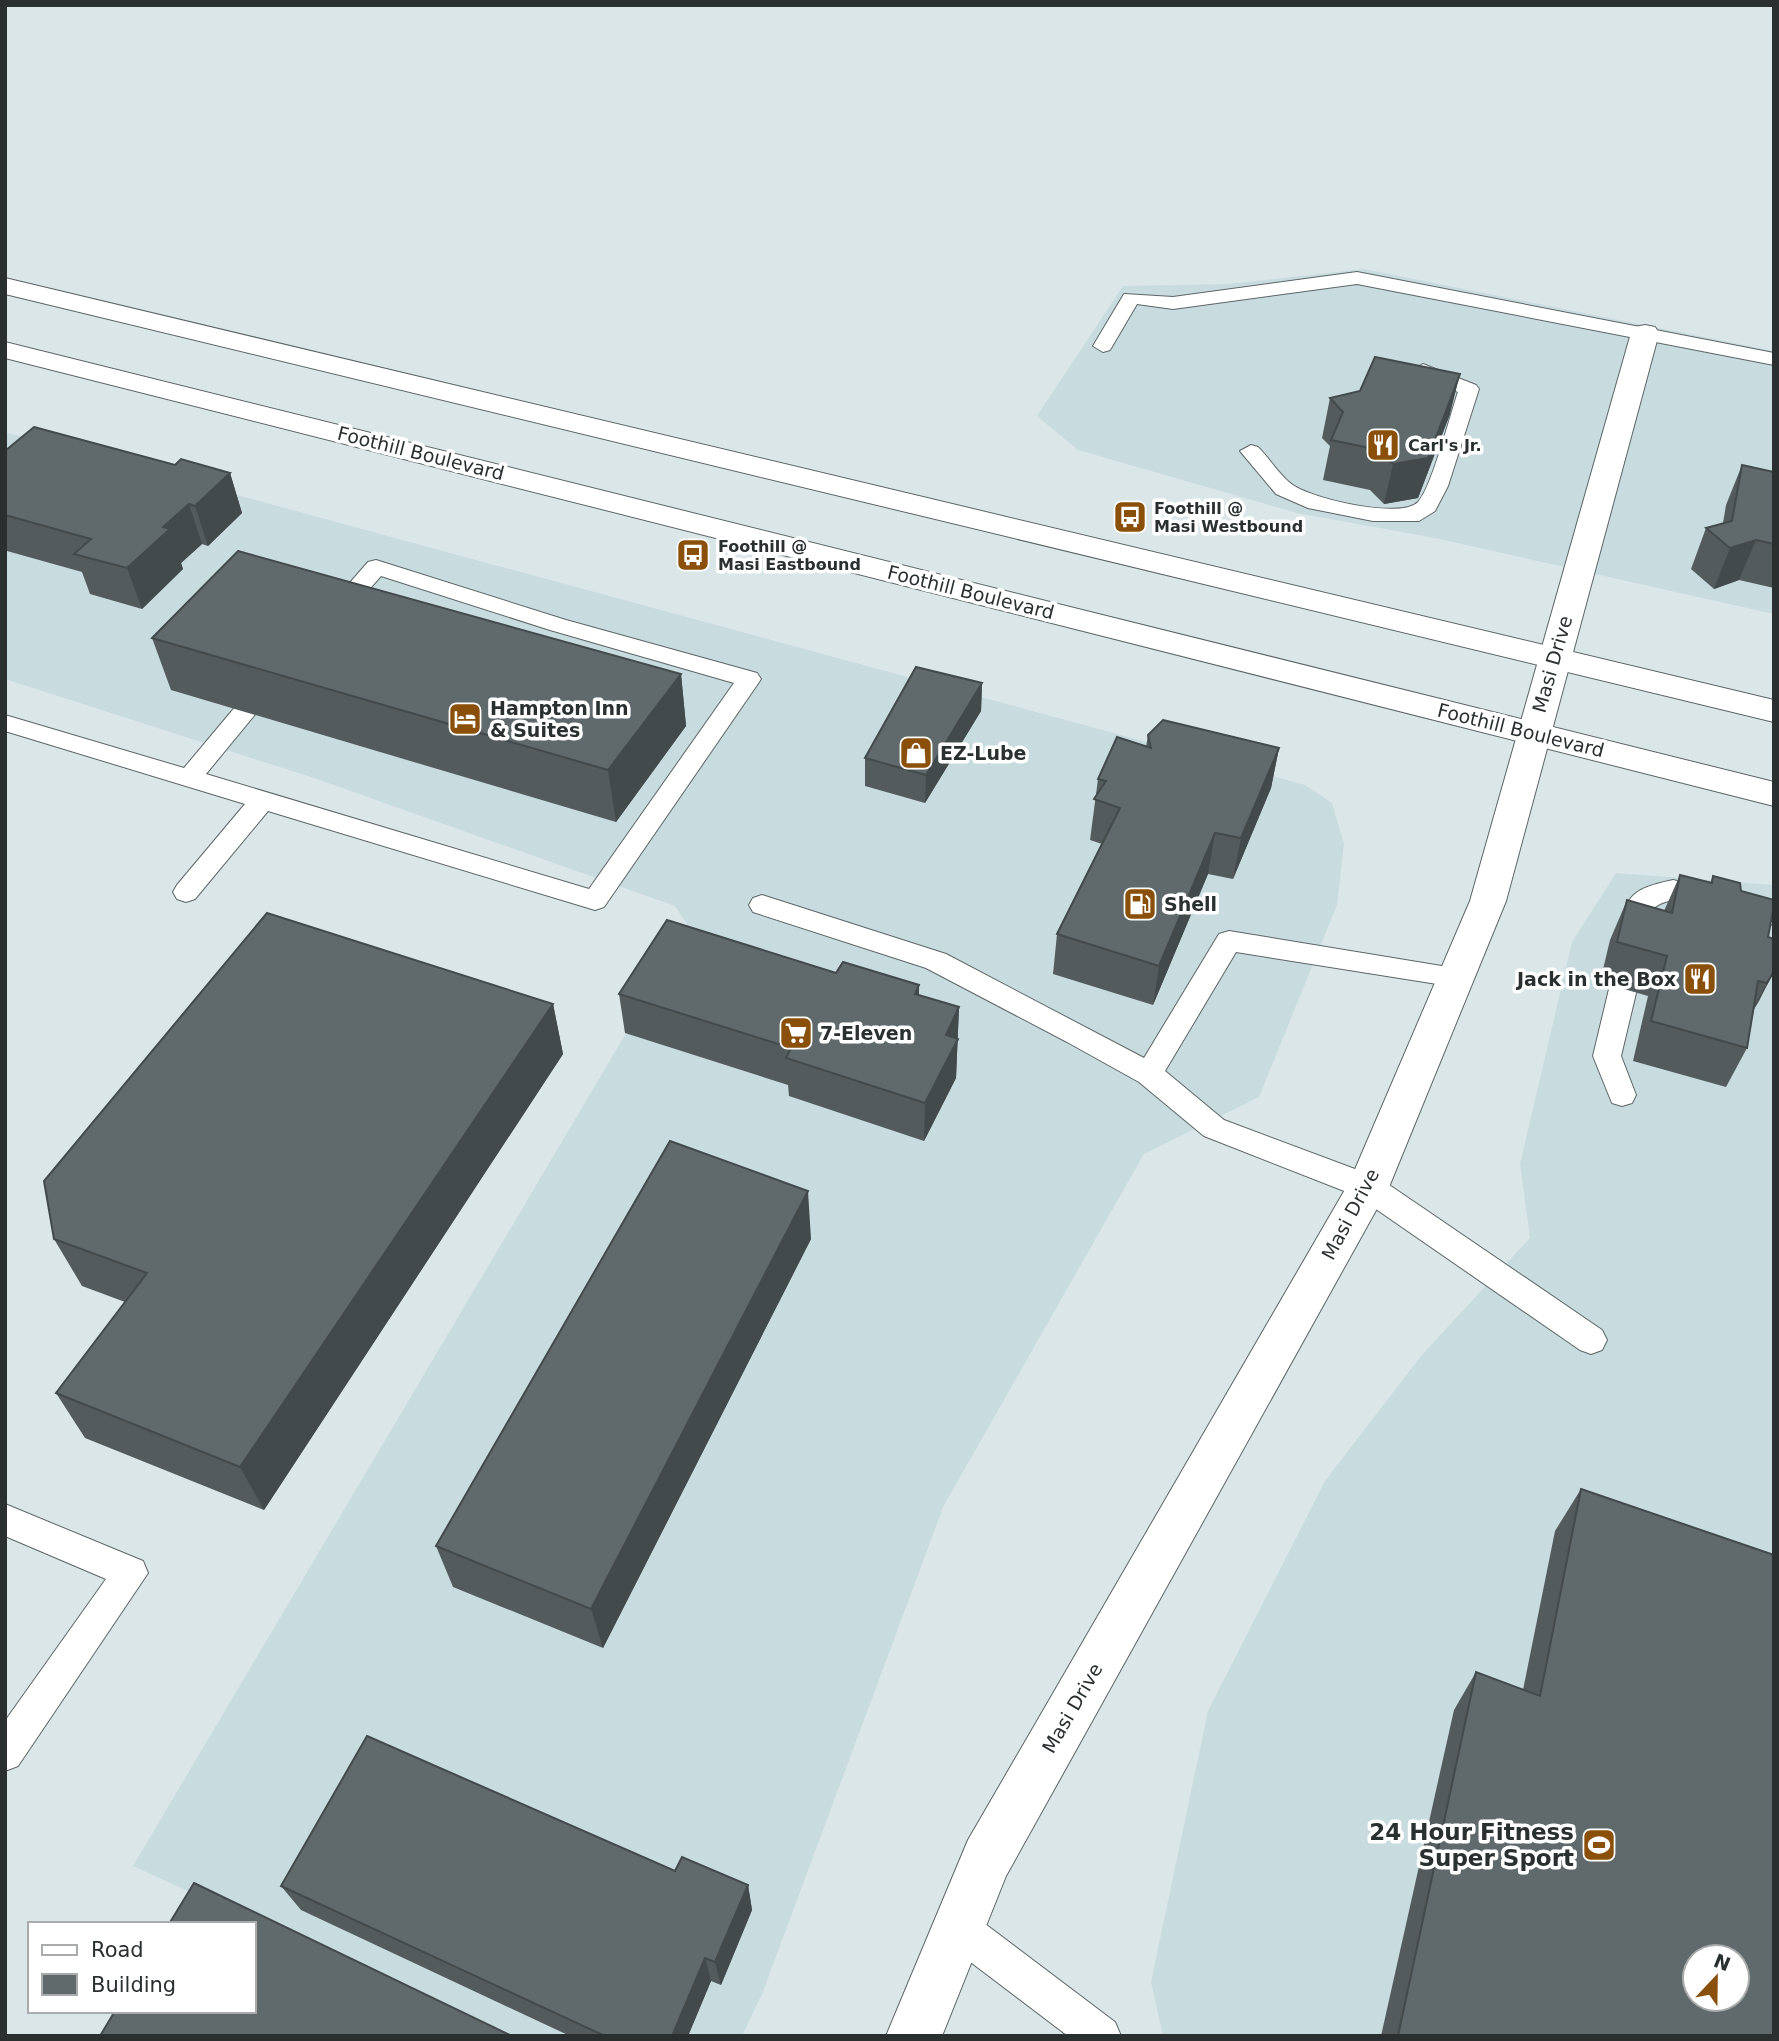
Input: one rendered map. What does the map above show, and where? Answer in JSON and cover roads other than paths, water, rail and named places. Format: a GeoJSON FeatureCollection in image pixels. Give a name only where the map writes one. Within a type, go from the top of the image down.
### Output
{"type":"FeatureCollection","features":[{"type":"Feature","properties":{"kind":"main road"},"geometry":{"type":"LineString","coordinates":[[5,286],[1774,711]]}},
{"type":"Feature","properties":{"kind":"main road","name":"Masi Drive"},"geometry":{"type":"LineString","coordinates":[[914,2036],[987,1859],[1368,1187],[1488,901],[1645,333]]}},
{"type":"Feature","properties":{"kind":"main road","name":"Foothill Boulevard"},"geometry":{"type":"LineString","coordinates":[[5,350],[1774,794]]}},
{"type":"Feature","properties":{"kind":"lane"},"geometry":{"type":"LineString","coordinates":[[1103,346],[1131,298],[1172,303],[1357,278],[1774,359]]}},
{"type":"Feature","properties":{"kind":"lane"},"geometry":{"type":"LineString","coordinates":[[1251,451],[1284,489],[1316,503],[1373,514],[1411,516],[1427,506],[1437,486],[1469,389],[1423,370]]}},
{"type":"Feature","properties":{"kind":"lane"},"geometry":{"type":"LineString","coordinates":[[5,723],[595,900],[749,679],[558,625],[376,567],[326,623]]}},
{"type":"Feature","properties":{"kind":"lane"},"geometry":{"type":"LineString","coordinates":[[189,778],[245,712]]}},
{"type":"Feature","properties":{"kind":"lane"},"geometry":{"type":"LineString","coordinates":[[186,892],[264,800]]}},
{"type":"Feature","properties":{"kind":"lane"},"geometry":{"type":"LineString","coordinates":[[1630,947],[1638,905],[1649,895],[1674,891],[1774,915]]}},
{"type":"Feature","properties":{"kind":"lane"},"geometry":{"type":"LineString","coordinates":[[762,905],[936,961],[1149,1074],[1214,1128],[1368,1187],[1591,1340]]}},
{"type":"Feature","properties":{"kind":"lane"},"geometry":{"type":"LineString","coordinates":[[1149,1074],[1229,941],[1456,977]]}},
{"type":"Feature","properties":{"kind":"lane"},"geometry":{"type":"LineString","coordinates":[[1622,1095],[1607,1056],[1623,989]]}},
{"type":"Feature","properties":{"kind":"lane"},"geometry":{"type":"LineString","coordinates":[[5,1520],[131,1573],[5,1753]]}},
{"type":"Feature","properties":{"kind":"lane"},"geometry":{"type":"LineString","coordinates":[[958,1928],[1101,2036]]}},
{"type":"Feature","properties":{"kind":"place","name":"Carl's Jr."},"geometry":{"type":"Point","coordinates":[1383,445]}},
{"type":"Feature","properties":{"kind":"place","name":"Foothill @ Masi Westbound"},"geometry":{"type":"Point","coordinates":[1130,517]}},
{"type":"Feature","properties":{"kind":"place","name":"Foothill @ Masi Eastbound"},"geometry":{"type":"Point","coordinates":[693,555]}},
{"type":"Feature","properties":{"kind":"place","name":"Hampton Inn & Suites"},"geometry":{"type":"Point","coordinates":[465,719]}},
{"type":"Feature","properties":{"kind":"place","name":"EZ-Lube"},"geometry":{"type":"Point","coordinates":[916,753]}},
{"type":"Feature","properties":{"kind":"place","name":"Shell"},"geometry":{"type":"Point","coordinates":[1140,904]}},
{"type":"Feature","properties":{"kind":"place","name":"Jack in the Box"},"geometry":{"type":"Point","coordinates":[1700,979]}},
{"type":"Feature","properties":{"kind":"place","name":"7-Eleven"},"geometry":{"type":"Point","coordinates":[796,1033]}},
{"type":"Feature","properties":{"kind":"place","name":"24 Hour Fitness Super Sport"},"geometry":{"type":"Point","coordinates":[1599,1845]}}]}
